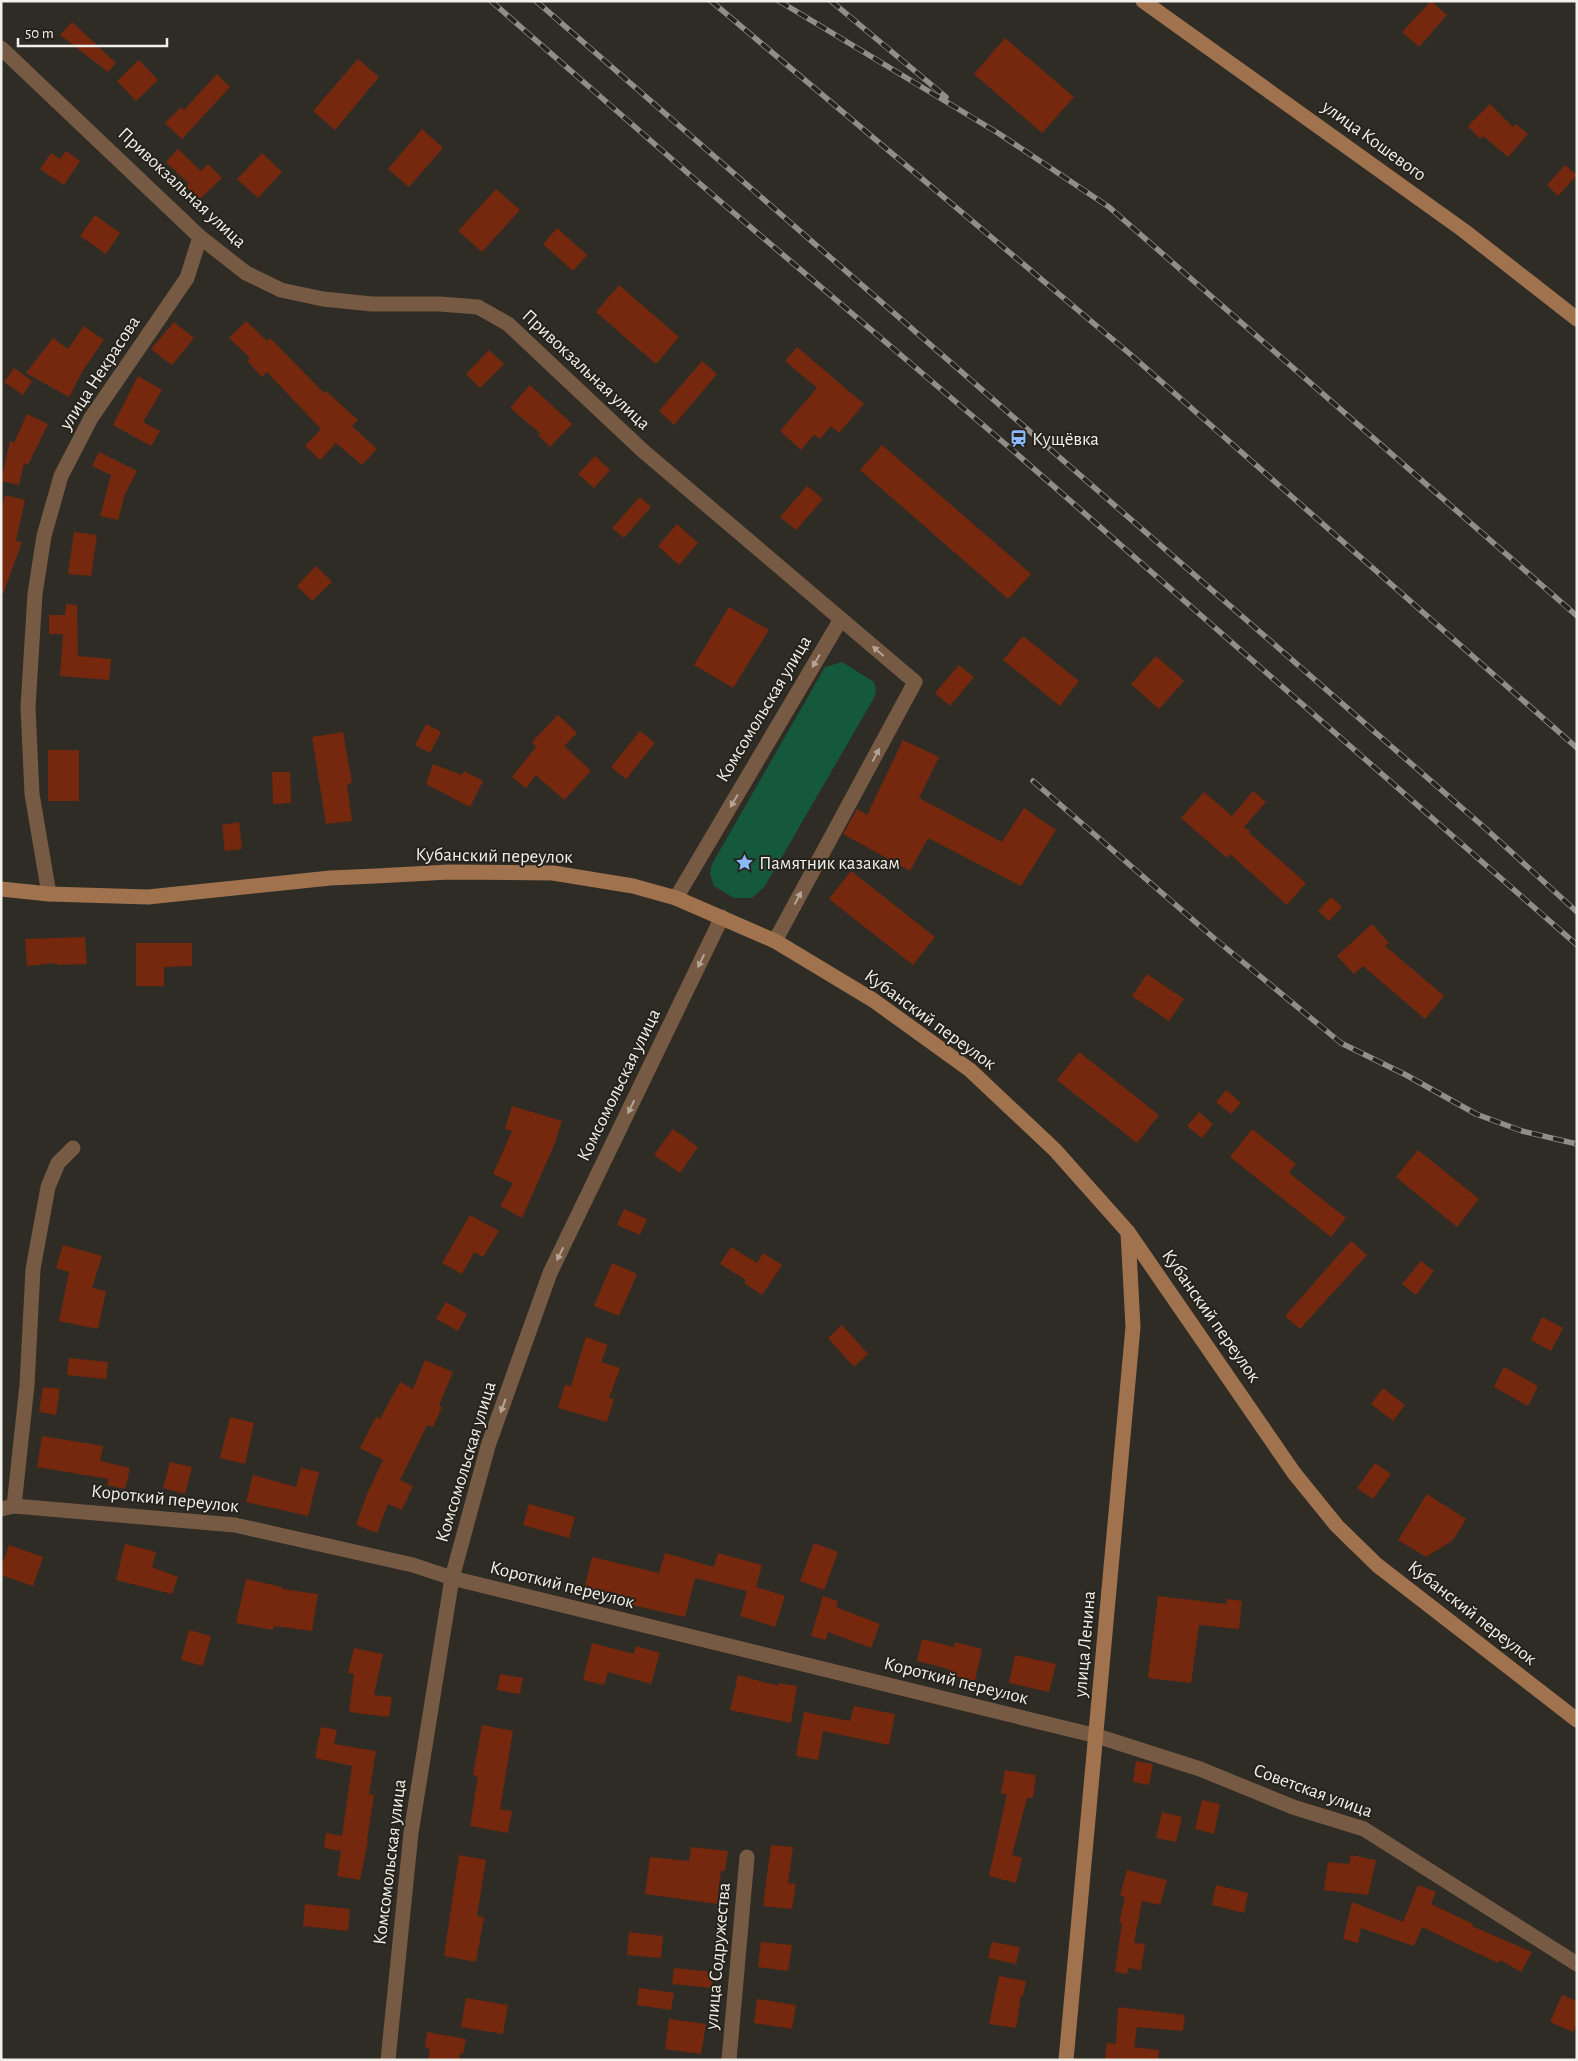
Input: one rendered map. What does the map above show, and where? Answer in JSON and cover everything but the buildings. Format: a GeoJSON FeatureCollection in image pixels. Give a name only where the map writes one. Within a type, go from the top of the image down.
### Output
{"type":"FeatureCollection","features":[{"type":"Feature","properties":{"kind":"street","name":"улица Кошевого"},"geometry":{"type":"LineString","coordinates":[[1143,1],[1462,230],[1577,319]]}},
{"type":"Feature","properties":{"kind":"street","name":"Привокзальная улица"},"geometry":{"type":"LineString","coordinates":[[1,48],[200,237],[246,273],[281,290],[323,298],[372,304],[478,306],[508,324],[642,450],[915,682],[775,941]]}},
{"type":"Feature","properties":{"kind":"street","name":"улица Некрасова"},"geometry":{"type":"LineString","coordinates":[[49,894],[32,794],[28,707],[35,594],[44,536],[61,476],[91,418],[187,278],[200,237]]}},
{"type":"Feature","properties":{"kind":"street","name":"Комсомольская улица"},"geometry":{"type":"LineString","coordinates":[[676,898],[841,619]]}},
{"type":"Feature","properties":{"kind":"street","name":"Кубанский переулок"},"geometry":{"type":"LineString","coordinates":[[1,889],[49,894],[148,897],[330,878],[449,872],[553,873],[633,886],[676,898],[775,941],[873,1000],[970,1070],[1055,1150],[1128,1232],[1294,1473],[1337,1526],[1377,1565],[1577,1720]]}},
{"type":"Feature","properties":{"kind":"street","name":"Комсомольская улица"},"geometry":{"type":"LineString","coordinates":[[388,2060],[411,1833],[452,1578],[488,1446],[550,1273],[722,917]]}},
{"type":"Feature","properties":{"kind":"street","name":"Короткий переулок"},"geometry":{"type":"LineString","coordinates":[[73,1148],[58,1163],[48,1187],[33,1269],[27,1385],[7,1508],[235,1525],[413,1565],[452,1578],[1097,1736]]}},
{"type":"Feature","properties":{"kind":"street","name":"улица Ленина"},"geometry":{"type":"LineString","coordinates":[[1066,2060],[1133,1328],[1128,1232]]}},
{"type":"Feature","properties":{"kind":"street","name":"Советская улица"},"geometry":{"type":"LineString","coordinates":[[1097,1736],[1200,1769],[1292,1807],[1364,1828],[1577,1964]]}},
{"type":"Feature","properties":{"kind":"street","name":"улица Содружества"},"geometry":{"type":"LineString","coordinates":[[728,2060],[747,1857]]}},
{"type":"Feature","properties":{"kind":"green space"},"geometry":{"type":"Polygon","coordinates":[[[842,662],[874,682],[876,691],[874,698],[765,886],[752,898],[734,898],[714,886],[710,874],[712,864],[825,667],[842,662]]]}},
{"type":"Feature","properties":{"kind":"railway"},"geometry":{"type":"LineString","coordinates":[[491,1],[714,196],[1010,448],[1577,945]]}},
{"type":"Feature","properties":{"kind":"railway"},"geometry":{"type":"LineString","coordinates":[[536,1],[1485,828],[1577,912]]}},
{"type":"Feature","properties":{"kind":"railway"},"geometry":{"type":"LineString","coordinates":[[711,1],[1130,354],[1577,748]]}},
{"type":"Feature","properties":{"kind":"railway"},"geometry":{"type":"LineString","coordinates":[[779,1],[998,133],[1109,207],[1577,616]]}},
{"type":"Feature","properties":{"kind":"railway"},"geometry":{"type":"LineString","coordinates":[[831,1],[946,97]]}},
{"type":"Feature","properties":{"kind":"railway"},"geometry":{"type":"LineString","coordinates":[[1033,781],[1215,939],[1341,1043],[1406,1075],[1476,1114],[1522,1131],[1577,1144]]}},
{"type":"Feature","properties":{"kind":"place","name":"Кущёвка"},"geometry":{"type":"Point","coordinates":[1018,439]}},
{"type":"Feature","properties":{"kind":"place","name":"Памятник казакам"},"geometry":{"type":"Point","coordinates":[745,863]}}]}
